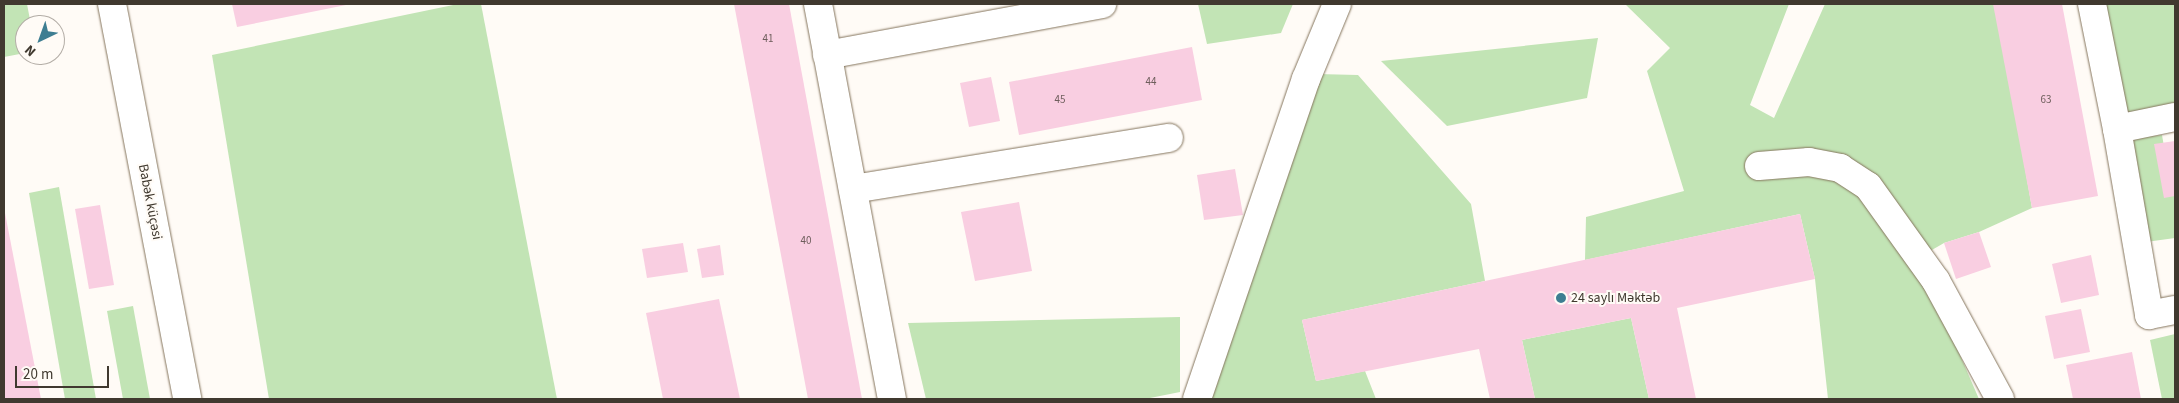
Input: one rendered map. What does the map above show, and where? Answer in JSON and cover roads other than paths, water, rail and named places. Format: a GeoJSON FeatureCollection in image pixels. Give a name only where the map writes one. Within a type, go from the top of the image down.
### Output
{"type":"FeatureCollection","features":[{"type":"Feature","properties":{"kind":"street","name":"Babək küçəsi"},"geometry":{"type":"LineString","coordinates":[[112,4],[187,399]]}},
{"type":"Feature","properties":{"kind":"street"},"geometry":{"type":"LineString","coordinates":[[818,4],[892,399]]}},
{"type":"Feature","properties":{"kind":"street"},"geometry":{"type":"LineString","coordinates":[[827,54],[1102,4]]}},
{"type":"Feature","properties":{"kind":"street"},"geometry":{"type":"LineString","coordinates":[[1197,399],[1306,79],[1337,4]]}},
{"type":"Feature","properties":{"kind":"street"},"geometry":{"type":"LineString","coordinates":[[2092,4],[2149,315],[2175,310]]}},
{"type":"Feature","properties":{"kind":"street"},"geometry":{"type":"LineString","coordinates":[[2116,129],[2175,117]]}},
{"type":"Feature","properties":{"kind":"street"},"geometry":{"type":"LineString","coordinates":[[853,189],[1169,138]]}},
{"type":"Feature","properties":{"kind":"street"},"geometry":{"type":"LineString","coordinates":[[1759,166],[1810,162],[1840,168],[1868,186],[1936,281],[2000,399]]}},
{"type":"Feature","properties":{"kind":"place","name":"24 saylı Məktəb"},"geometry":{"type":"Point","coordinates":[1561,298]}}]}
